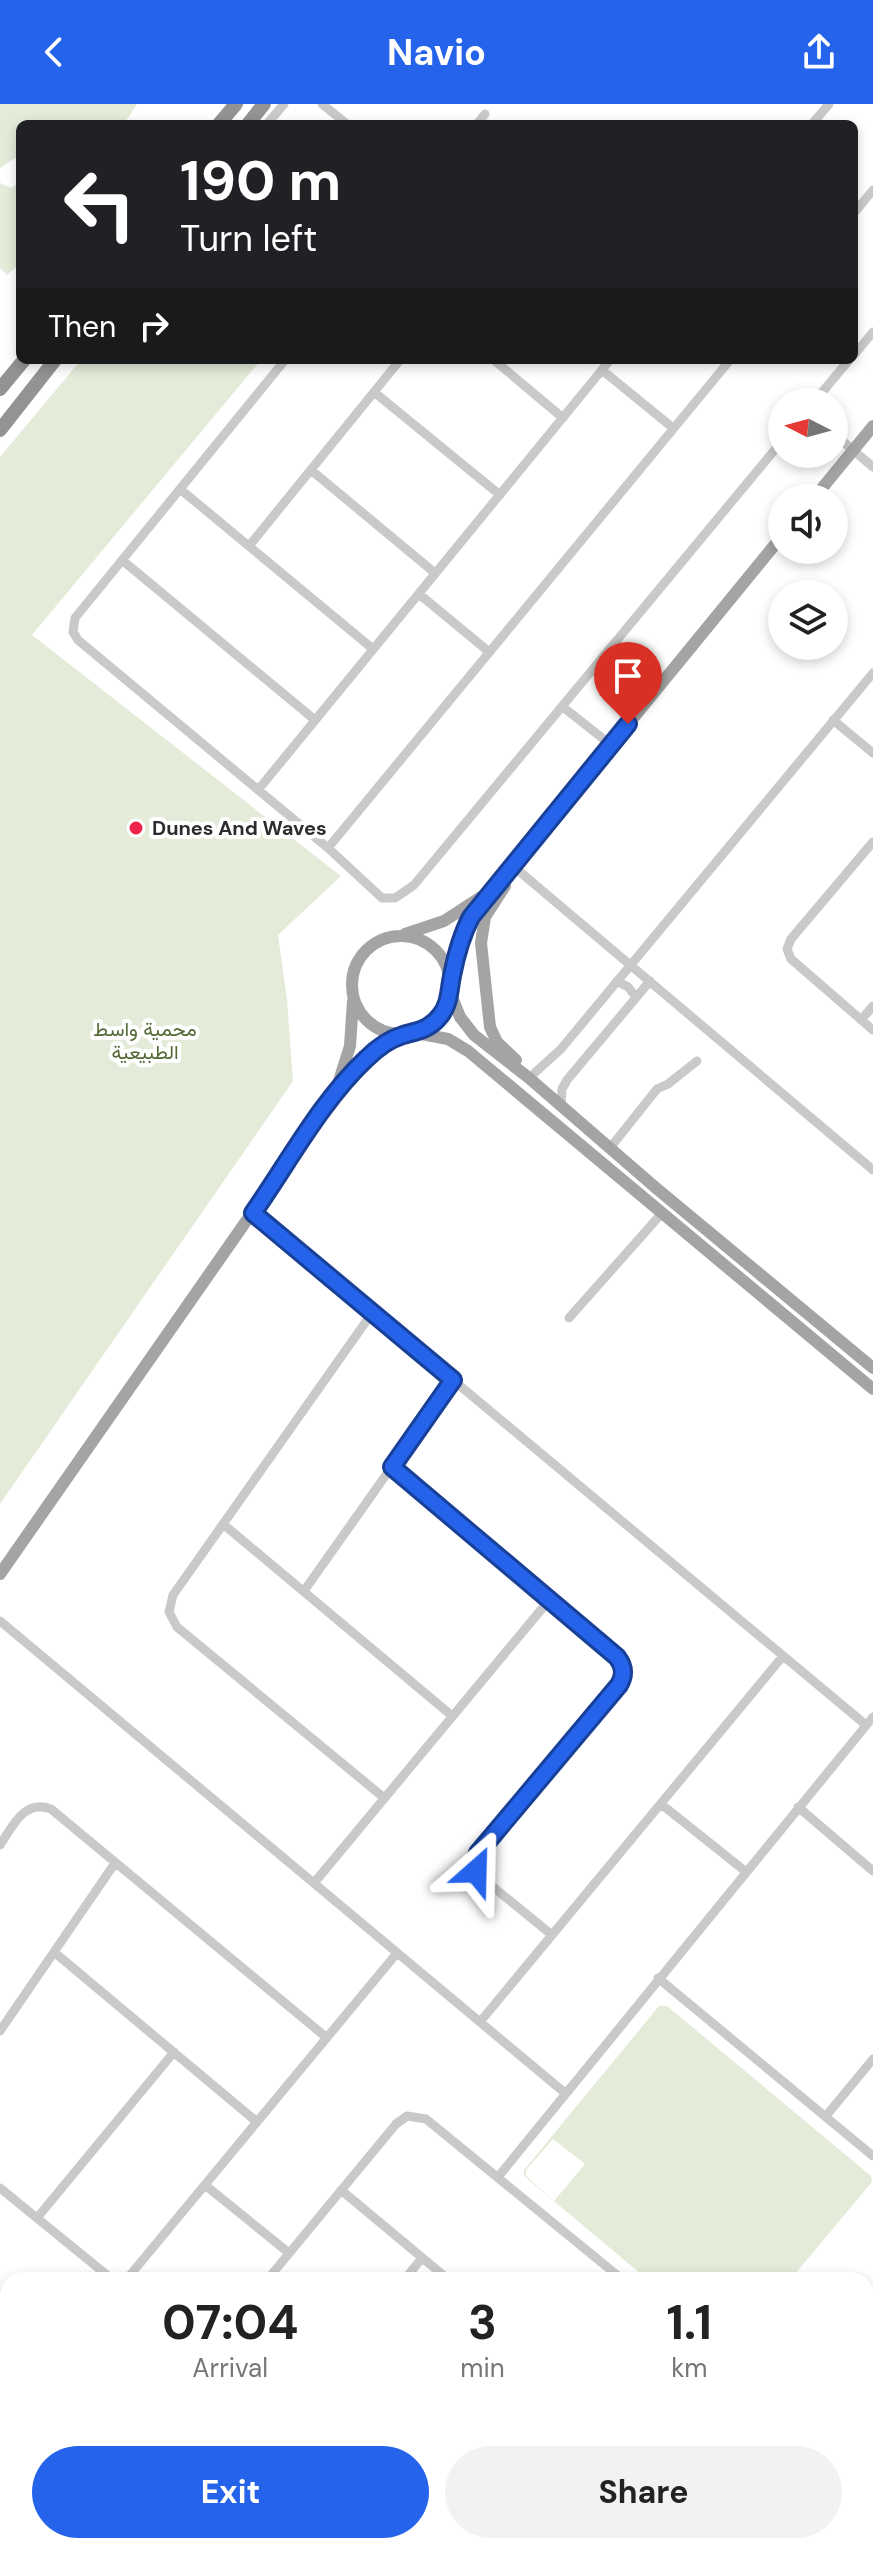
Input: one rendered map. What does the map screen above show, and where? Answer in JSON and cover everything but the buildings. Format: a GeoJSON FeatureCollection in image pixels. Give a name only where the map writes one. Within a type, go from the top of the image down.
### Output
{"type":"FeatureCollection","features":[{"type":"Feature","properties":{"kind":"highway"},"geometry":{"type":"LineString","coordinates":[[222,120],[236,104]]}},
{"type":"Feature","properties":{"kind":"highway"},"geometry":{"type":"LineString","coordinates":[[251,120],[264,104]]}},
{"type":"Feature","properties":{"kind":"highway"},"geometry":{"type":"LineString","coordinates":[[0,389],[21,364]]}},
{"type":"Feature","properties":{"kind":"highway"},"geometry":{"type":"LineString","coordinates":[[0,430],[52,364]]}},
{"type":"Feature","properties":{"kind":"main road"},"geometry":{"type":"LineString","coordinates":[[825,484],[873,426]]}},
{"type":"Feature","properties":{"kind":"main road"},"geometry":{"type":"LineString","coordinates":[[353,998],[358,1010],[377,1029],[402,1035],[416,1033],[439,1018],[447,1006],[457,952],[467,925],[496,885],[768,553]]}},
{"type":"Feature","properties":{"kind":"main road"},"geometry":{"type":"LineString","coordinates":[[512,866],[506,884],[485,917],[481,943],[490,1027],[497,1042],[516,1060],[526,1076]]}},
{"type":"Feature","properties":{"kind":"main road"},"geometry":{"type":"LineString","coordinates":[[332,1098],[348,1056],[352,980],[361,956],[381,940],[444,921],[496,885]]}},
{"type":"Feature","properties":{"kind":"main road"},"geometry":{"type":"LineString","coordinates":[[401,936],[425,941],[443,958],[460,1017],[469,1029],[873,1368]]}},
{"type":"Feature","properties":{"kind":"main road"},"geometry":{"type":"LineString","coordinates":[[416,1033],[440,1037],[462,1047],[873,1389]]}},
{"type":"Feature","properties":{"kind":"main road"},"geometry":{"type":"LineString","coordinates":[[0,1574],[332,1098],[367,1057],[402,1035]]}},
{"type":"Feature","properties":{"kind":"main road"},"geometry":{"type":"LineString","coordinates":[[607,1167],[614,1162],[637,1180],[656,1188]]}},
{"type":"Feature","properties":{"kind":"street"},"geometry":{"type":"LineString","coordinates":[[270,120],[284,104]]}},
{"type":"Feature","properties":{"kind":"street"},"geometry":{"type":"LineString","coordinates":[[322,104],[342,120]]}},
{"type":"Feature","properties":{"kind":"street"},"geometry":{"type":"LineString","coordinates":[[815,120],[829,104]]}},
{"type":"Feature","properties":{"kind":"street"},"geometry":{"type":"LineString","coordinates":[[480,120],[485,114]]}},
{"type":"Feature","properties":{"kind":"street"},"geometry":{"type":"LineString","coordinates":[[858,205],[873,190]]}},
{"type":"Feature","properties":{"kind":"street"},"geometry":{"type":"LineString","coordinates":[[858,350],[873,332]]}},
{"type":"Feature","properties":{"kind":"street"},"geometry":{"type":"LineString","coordinates":[[282,364],[75,618],[72,627],[75,637],[328,848],[382,898],[395,898],[405,893],[768,458]]}},
{"type":"Feature","properties":{"kind":"street"},"geometry":{"type":"LineString","coordinates":[[249,546],[397,364]]}},
{"type":"Feature","properties":{"kind":"street"},"geometry":{"type":"LineString","coordinates":[[499,364],[563,418]]}},
{"type":"Feature","properties":{"kind":"street"},"geometry":{"type":"LineString","coordinates":[[258,790],[607,364]]}},
{"type":"Feature","properties":{"kind":"street"},"geometry":{"type":"LineString","coordinates":[[328,848],[727,364]]}},
{"type":"Feature","properties":{"kind":"street"},"geometry":{"type":"LineString","coordinates":[[826,388],[846,364]]}},
{"type":"Feature","properties":{"kind":"street"},"geometry":{"type":"LineString","coordinates":[[602,370],[673,428]]}},
{"type":"Feature","properties":{"kind":"street"},"geometry":{"type":"LineString","coordinates":[[374,392],[500,495]]}},
{"type":"Feature","properties":{"kind":"street"},"geometry":{"type":"LineString","coordinates":[[848,446],[873,467]]}},
{"type":"Feature","properties":{"kind":"street"},"geometry":{"type":"LineString","coordinates":[[311,470],[435,573]]}},
{"type":"Feature","properties":{"kind":"street"},"geometry":{"type":"LineString","coordinates":[[180,489],[373,649]]}},
{"type":"Feature","properties":{"kind":"street"},"geometry":{"type":"LineString","coordinates":[[122,560],[315,720]]}},
{"type":"Feature","properties":{"kind":"street"},"geometry":{"type":"LineString","coordinates":[[419,594],[488,651]]}},
{"type":"Feature","properties":{"kind":"street"},"geometry":{"type":"LineString","coordinates":[[526,1076],[561,1049],[873,673]]}},
{"type":"Feature","properties":{"kind":"street"},"geometry":{"type":"LineString","coordinates":[[563,707],[611,745]]}},
{"type":"Feature","properties":{"kind":"street"},"geometry":{"type":"LineString","coordinates":[[833,720],[873,753]]}},
{"type":"Feature","properties":{"kind":"street"},"geometry":{"type":"LineString","coordinates":[[873,842],[791,939],[787,949],[791,959],[873,1030]]}},
{"type":"Feature","properties":{"kind":"street"},"geometry":{"type":"LineString","coordinates":[[512,866],[873,1170]]}},
{"type":"Feature","properties":{"kind":"street"},"geometry":{"type":"LineString","coordinates":[[617,981],[628,987],[636,997]]}},
{"type":"Feature","properties":{"kind":"street"},"geometry":{"type":"LineString","coordinates":[[561,1105],[565,1083],[650,981]]}},
{"type":"Feature","properties":{"kind":"street"},"geometry":{"type":"LineString","coordinates":[[861,1020],[873,1006]]}},
{"type":"Feature","properties":{"kind":"street"},"geometry":{"type":"LineString","coordinates":[[610,1148],[657,1089],[697,1061]]}},
{"type":"Feature","properties":{"kind":"street"},"geometry":{"type":"LineString","coordinates":[[253,1213],[783,1656],[870,1721],[498,2177]]}},
{"type":"Feature","properties":{"kind":"street"},"geometry":{"type":"LineString","coordinates":[[569,1318],[662,1213]]}},
{"type":"Feature","properties":{"kind":"street"},"geometry":{"type":"LineString","coordinates":[[372,1313],[170,1600],[169,1612],[173,1623],[383,1797]]}},
{"type":"Feature","properties":{"kind":"street"},"geometry":{"type":"LineString","coordinates":[[304,1591],[453,1380]]}},
{"type":"Feature","properties":{"kind":"street"},"geometry":{"type":"LineString","coordinates":[[392,1467],[550,1599],[623,1665],[622,1681],[478,1853],[475,1866],[482,1878],[552,1935]]}},
{"type":"Feature","properties":{"kind":"street"},"geometry":{"type":"LineString","coordinates":[[223,1524],[451,1715]]}},
{"type":"Feature","properties":{"kind":"street"},"geometry":{"type":"LineString","coordinates":[[314,1883],[550,1599]]}},
{"type":"Feature","properties":{"kind":"street"},"geometry":{"type":"LineString","coordinates":[[0,1621],[565,2093]]}},
{"type":"Feature","properties":{"kind":"street"},"geometry":{"type":"LineString","coordinates":[[480,2022],[783,1656]]}},
{"type":"Feature","properties":{"kind":"street"},"geometry":{"type":"LineString","coordinates":[[661,1804],[745,1871]]}},
{"type":"Feature","properties":{"kind":"street"},"geometry":{"type":"LineString","coordinates":[[0,1845],[26,1810],[46,1806],[327,2038]]}},
{"type":"Feature","properties":{"kind":"street"},"geometry":{"type":"LineString","coordinates":[[798,1807],[873,1871]]}},
{"type":"Feature","properties":{"kind":"street"},"geometry":{"type":"LineString","coordinates":[[0,2031],[115,1863]]}},
{"type":"Feature","properties":{"kind":"street"},"geometry":{"type":"LineString","coordinates":[[54,1952],[257,2122]]}},
{"type":"Feature","properties":{"kind":"street"},"geometry":{"type":"LineString","coordinates":[[133,2272],[397,1953]]}},
{"type":"Feature","properties":{"kind":"street"},"geometry":{"type":"LineString","coordinates":[[658,1978],[873,2156]]}},
{"type":"Feature","properties":{"kind":"street"},"geometry":{"type":"LineString","coordinates":[[37,2218],[174,2052]]}},
{"type":"Feature","properties":{"kind":"street"},"geometry":{"type":"LineString","coordinates":[[826,2116],[873,2059]]}},
{"type":"Feature","properties":{"kind":"street"},"geometry":{"type":"LineString","coordinates":[[274,2272],[396,2124],[407,2116],[413,2116],[426,2119],[613,2272]]}},
{"type":"Feature","properties":{"kind":"street"},"geometry":{"type":"LineString","coordinates":[[205,2185],[289,2253]]}},
{"type":"Feature","properties":{"kind":"street"},"geometry":{"type":"LineString","coordinates":[[0,2188],[103,2272]]}},
{"type":"Feature","properties":{"kind":"street"},"geometry":{"type":"LineString","coordinates":[[341,2190],[439,2272]]}},
{"type":"Feature","properties":{"kind":"street"},"geometry":{"type":"LineString","coordinates":[[411,2272],[422,2258]]}},
{"type":"Feature","properties":{"kind":"green space"},"geometry":{"type":"Polygon","coordinates":[[[0,104],[137,104],[127,120],[16,120],[16,158],[0,168],[0,104]]]}},
{"type":"Feature","properties":{"kind":"green space"},"geometry":{"type":"Polygon","coordinates":[[[0,183],[11,188],[16,185],[16,267],[7,275],[0,268],[0,183]]]}},
{"type":"Feature","properties":{"kind":"green space","name":"محمية واسط الطبيعية"},"geometry":{"type":"Polygon","coordinates":[[[78,364],[258,364],[32,635],[341,876],[278,935],[293,1081],[0,1504],[0,457],[78,364]]]}},
{"type":"Feature","properties":{"kind":"green space"},"geometry":{"type":"Polygon","coordinates":[[[659,2006],[667,2006],[871,2176],[872,2182],[797,2272],[638,2272],[524,2176],[524,2170],[659,2006]],[[553,2139],[526,2170],[526,2176],[554,2201],[585,2164],[553,2139]]]}},
{"type":"Feature","properties":{"kind":"place","name":"Dunes And Waves"},"geometry":{"type":"Point","coordinates":[136,828]}},
{"type":"Feature","properties":{"kind":"route"},"geometry":{"type":"LineString","coordinates":[[476,1871],[478,1853],[619,1685],[623,1665],[550,1599],[392,1467],[453,1380],[253,1213],[332,1098],[367,1057],[402,1035],[429,1027],[439,1018],[447,1006],[457,952],[471,917],[628,724]]}}]}
